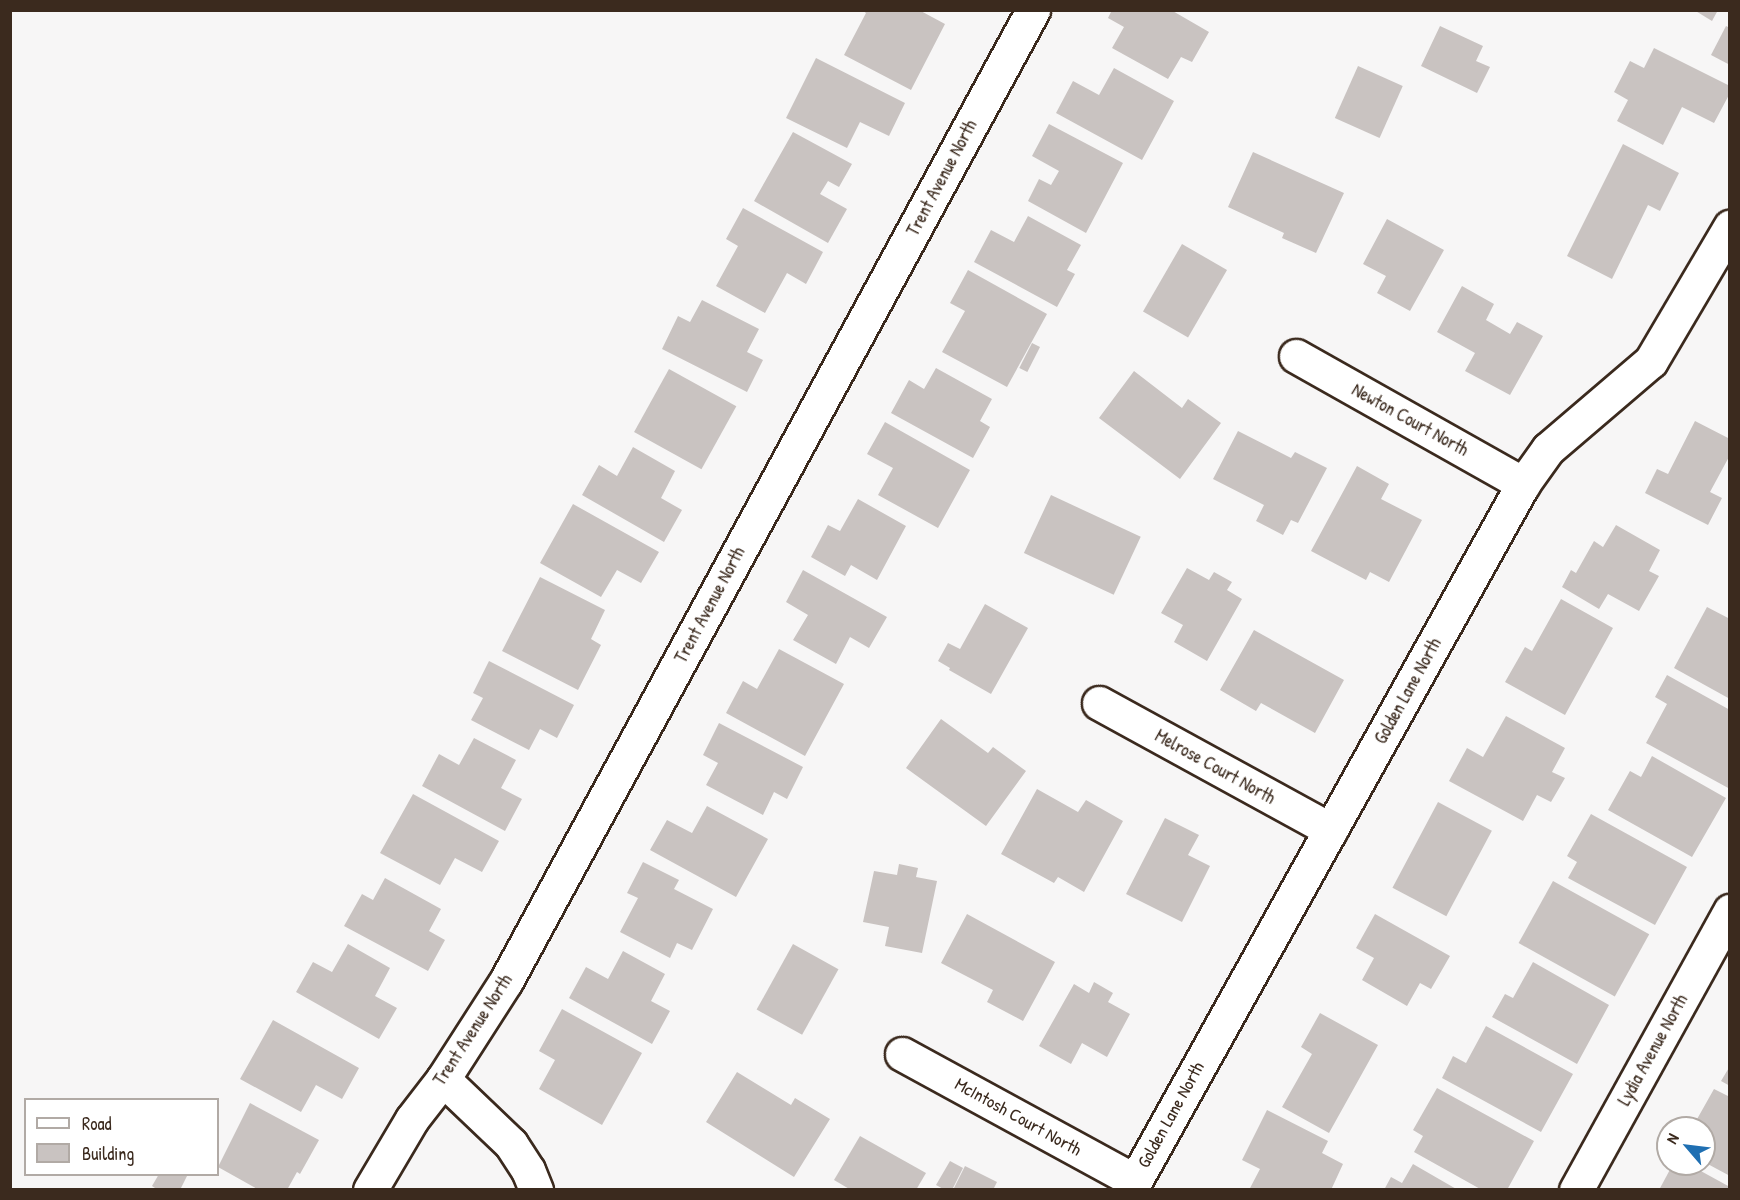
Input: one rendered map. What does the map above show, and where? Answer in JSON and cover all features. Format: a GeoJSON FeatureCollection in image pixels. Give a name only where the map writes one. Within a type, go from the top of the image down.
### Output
{"type":"FeatureCollection","features":[{"type":"Feature","properties":{"kind":"street","name":"Trent Avenue North"},"geometry":{"type":"LineString","coordinates":[[370,1190],[412,1119],[443,1079],[506,981],[1033,10]]}},
{"type":"Feature","properties":{"kind":"street","name":"Golden Lane North"},"geometry":{"type":"LineString","coordinates":[[1132,1185],[1523,484],[1548,449],[1651,361],[1730,226]]}},
{"type":"Feature","properties":{"kind":"street","name":"Newton Court North"},"geometry":{"type":"LineString","coordinates":[[1296,356],[1523,484]]}},
{"type":"Feature","properties":{"kind":"street","name":"Melrose Court North"},"geometry":{"type":"LineString","coordinates":[[1100,703],[1331,830]]}},
{"type":"Feature","properties":{"kind":"street","name":"Lydia Avenue North"},"geometry":{"type":"LineString","coordinates":[[1576,1190],[1730,911]]}},
{"type":"Feature","properties":{"kind":"street","name":"McIntosh Court North"},"geometry":{"type":"LineString","coordinates":[[902,1054],[1132,1185]]}},
{"type":"Feature","properties":{"kind":"street"},"geometry":{"type":"LineString","coordinates":[[443,1079],[511,1144],[528,1170],[536,1190]]}},
{"type":"Feature","properties":{"kind":"building"},"geometry":{"type":"Polygon","coordinates":[[[862,10],[919,10],[945,24],[911,90],[844,55],[866,13],[862,10]]]}},
{"type":"Feature","properties":{"kind":"building"},"geometry":{"type":"Polygon","coordinates":[[[1112,10],[1171,10],[1209,32],[1192,62],[1181,57],[1168,79],[1112,48],[1124,27],[1108,18],[1112,10]]]}},
{"type":"Feature","properties":{"kind":"building"},"geometry":{"type":"Polygon","coordinates":[[[1694,10],[1718,10],[1712,21],[1694,10]]]}},
{"type":"Feature","properties":{"kind":"building"},"geometry":{"type":"Polygon","coordinates":[[[1440,26],[1483,46],[1476,61],[1490,67],[1477,93],[1421,66],[1440,26]]]}},
{"type":"Feature","properties":{"kind":"building"},"geometry":{"type":"Polygon","coordinates":[[[1726,26],[1730,28],[1730,65],[1711,55],[1726,26]]]}},
{"type":"Feature","properties":{"kind":"building"},"geometry":{"type":"Polygon","coordinates":[[[1654,48],[1730,86],[1730,93],[1714,123],[1682,107],[1663,145],[1617,121],[1628,100],[1614,92],[1630,61],[1644,68],[1654,48]]]}},
{"type":"Feature","properties":{"kind":"building"},"geometry":{"type":"Polygon","coordinates":[[[816,58],[905,103],[889,136],[860,122],[847,148],[786,118],[816,58]]]}},
{"type":"Feature","properties":{"kind":"building"},"geometry":{"type":"Polygon","coordinates":[[[1358,66],[1403,86],[1380,138],[1335,118],[1358,66]]]}},
{"type":"Feature","properties":{"kind":"building"},"geometry":{"type":"Polygon","coordinates":[[[1114,68],[1174,101],[1142,160],[1056,113],[1073,81],[1099,95],[1114,68]]]}},
{"type":"Feature","properties":{"kind":"building"},"geometry":{"type":"Polygon","coordinates":[[[1049,124],[1123,163],[1086,233],[1028,201],[1039,179],[1051,185],[1059,171],[1032,156],[1049,124]]]}},
{"type":"Feature","properties":{"kind":"building"},"geometry":{"type":"Polygon","coordinates":[[[793,132],[852,164],[839,187],[828,181],[820,194],[847,209],[828,243],[754,201],[793,132]]]}},
{"type":"Feature","properties":{"kind":"building"},"geometry":{"type":"Polygon","coordinates":[[[1623,144],[1679,173],[1660,211],[1648,205],[1612,279],[1567,256],[1623,144]]]}},
{"type":"Feature","properties":{"kind":"building"},"geometry":{"type":"Polygon","coordinates":[[[1253,152],[1344,193],[1316,253],[1282,238],[1284,233],[1228,207],[1253,152]]]}},
{"type":"Feature","properties":{"kind":"building"},"geometry":{"type":"Polygon","coordinates":[[[743,208],[823,252],[806,284],[787,273],[765,313],[716,286],[738,246],[726,239],[743,208]]]}},
{"type":"Feature","properties":{"kind":"building"},"geometry":{"type":"Polygon","coordinates":[[[1028,216],[1081,245],[1067,270],[1075,274],[1057,307],[974,262],[991,230],[1014,242],[1028,216]]]}},
{"type":"Feature","properties":{"kind":"building"},"geometry":{"type":"Polygon","coordinates":[[[1387,219],[1444,250],[1410,311],[1377,293],[1386,276],[1363,264],[1387,219]]]}},
{"type":"Feature","properties":{"kind":"building"},"geometry":{"type":"Polygon","coordinates":[[[1182,244],[1227,270],[1188,338],[1143,312],[1182,244]]]}},
{"type":"Feature","properties":{"kind":"building"},"geometry":{"type":"Polygon","coordinates":[[[968,270],[1047,314],[1007,387],[942,352],[965,311],[950,303],[968,270]]]}},
{"type":"Feature","properties":{"kind":"building"},"geometry":{"type":"Polygon","coordinates":[[[1462,286],[1494,304],[1486,320],[1510,334],[1517,322],[1543,336],[1510,395],[1465,371],[1475,353],[1437,332],[1462,286]]]}},
{"type":"Feature","properties":{"kind":"building"},"geometry":{"type":"Polygon","coordinates":[[[702,300],[759,329],[747,352],[763,360],[747,392],[662,349],[678,316],[690,322],[702,300]]]}},
{"type":"Feature","properties":{"kind":"building"},"geometry":{"type":"Polygon","coordinates":[[[1032,343],[1040,347],[1027,372],[1019,368],[1032,343]]]}},
{"type":"Feature","properties":{"kind":"building"},"geometry":{"type":"Polygon","coordinates":[[[936,368],[992,399],[980,421],[990,427],[973,458],[891,413],[909,380],[924,389],[936,368]]]}},
{"type":"Feature","properties":{"kind":"building"},"geometry":{"type":"Polygon","coordinates":[[[669,369],[736,406],[701,469],[634,432],[669,369]]]}},
{"type":"Feature","properties":{"kind":"building"},"geometry":{"type":"Polygon","coordinates":[[[1134,371],[1182,408],[1188,399],[1221,423],[1180,479],[1099,418],[1134,371]]]}},
{"type":"Feature","properties":{"kind":"building"},"geometry":{"type":"Polygon","coordinates":[[[1695,421],[1730,439],[1730,455],[1710,492],[1722,498],[1708,525],[1645,493],[1657,469],[1668,474],[1695,421]]]}},
{"type":"Feature","properties":{"kind":"building"},"geometry":{"type":"Polygon","coordinates":[[[885,422],[970,470],[938,528],[878,495],[893,468],[867,454],[885,422]]]}},
{"type":"Feature","properties":{"kind":"building"},"geometry":{"type":"Polygon","coordinates":[[[1238,431],[1291,458],[1295,452],[1327,468],[1298,523],[1291,520],[1283,535],[1256,521],[1264,505],[1213,479],[1238,431]]]}},
{"type":"Feature","properties":{"kind":"building"},"geometry":{"type":"Polygon","coordinates":[[[633,447],[675,471],[661,498],[682,510],[664,542],[582,495],[599,465],[617,476],[633,447]]]}},
{"type":"Feature","properties":{"kind":"building"},"geometry":{"type":"Polygon","coordinates":[[[1357,466],[1389,484],[1381,499],[1422,520],[1389,582],[1370,572],[1366,580],[1311,551],[1357,466]]]}},
{"type":"Feature","properties":{"kind":"building"},"geometry":{"type":"Polygon","coordinates":[[[1051,495],[1141,537],[1114,595],[1024,553],[1051,495]]]}},
{"type":"Feature","properties":{"kind":"building"},"geometry":{"type":"Polygon","coordinates":[[[858,499],[906,526],[877,580],[851,565],[845,576],[811,557],[828,525],[840,531],[858,499]]]}},
{"type":"Feature","properties":{"kind":"building"},"geometry":{"type":"Polygon","coordinates":[[[573,504],[659,552],[641,583],[617,570],[601,597],[540,563],[573,504]]]}},
{"type":"Feature","properties":{"kind":"building"},"geometry":{"type":"Polygon","coordinates":[[[1616,525],[1660,550],[1649,571],[1659,576],[1639,611],[1608,594],[1599,609],[1562,587],[1571,570],[1576,573],[1594,541],[1603,547],[1616,525]]]}},
{"type":"Feature","properties":{"kind":"building"},"geometry":{"type":"Polygon","coordinates":[[[1187,568],[1209,580],[1214,572],[1232,582],[1227,590],[1242,599],[1207,661],[1174,642],[1183,625],[1161,613],[1187,568]]]}},
{"type":"Feature","properties":{"kind":"building"},"geometry":{"type":"Polygon","coordinates":[[[803,570],[887,617],[869,648],[850,637],[836,664],[793,640],[808,615],[786,602],[803,570]]]}},
{"type":"Feature","properties":{"kind":"building"},"geometry":{"type":"Polygon","coordinates":[[[540,577],[605,610],[591,639],[601,645],[578,690],[502,651],[540,577]]]}},
{"type":"Feature","properties":{"kind":"building"},"geometry":{"type":"Polygon","coordinates":[[[1561,599],[1613,628],[1565,715],[1505,682],[1525,647],[1532,651],[1561,599]]]}},
{"type":"Feature","properties":{"kind":"building"},"geometry":{"type":"Polygon","coordinates":[[[985,604],[1028,628],[991,694],[949,670],[950,668],[938,661],[948,643],[960,649],[985,604]]]}},
{"type":"Feature","properties":{"kind":"building"},"geometry":{"type":"Polygon","coordinates":[[[1707,607],[1730,619],[1730,699],[1674,668],[1707,607]]]}},
{"type":"Feature","properties":{"kind":"building"},"geometry":{"type":"Polygon","coordinates":[[[1254,630],[1344,680],[1315,733],[1261,703],[1256,711],[1220,690],[1254,630]]]}},
{"type":"Feature","properties":{"kind":"building"},"geometry":{"type":"Polygon","coordinates":[[[779,649],[844,684],[805,756],[726,713],[743,681],[757,689],[779,649]]]}},
{"type":"Feature","properties":{"kind":"building"},"geometry":{"type":"Polygon","coordinates":[[[489,661],[574,705],[557,738],[540,729],[529,750],[471,720],[483,698],[473,693],[489,661]]]}},
{"type":"Feature","properties":{"kind":"building"},"geometry":{"type":"Polygon","coordinates":[[[1667,675],[1730,710],[1730,789],[1646,743],[1667,704],[1655,697],[1667,675]]]}},
{"type":"Feature","properties":{"kind":"building"},"geometry":{"type":"Polygon","coordinates":[[[1506,716],[1565,748],[1552,772],[1565,778],[1551,802],[1537,795],[1523,821],[1449,781],[1467,748],[1483,757],[1506,716]]]}},
{"type":"Feature","properties":{"kind":"building"},"geometry":{"type":"Polygon","coordinates":[[[941,719],[988,753],[993,747],[1026,771],[986,826],[906,768],[941,719]]]}},
{"type":"Feature","properties":{"kind":"building"},"geometry":{"type":"Polygon","coordinates":[[[719,723],[803,767],[787,799],[774,792],[763,815],[706,785],[718,763],[703,755],[719,723]]]}},
{"type":"Feature","properties":{"kind":"building"},"geometry":{"type":"Polygon","coordinates":[[[474,738],[516,760],[501,788],[522,799],[505,831],[422,786],[439,754],[459,765],[474,738]]]}},
{"type":"Feature","properties":{"kind":"building"},"geometry":{"type":"Polygon","coordinates":[[[1652,756],[1726,798],[1692,857],[1608,810],[1630,771],[1641,777],[1652,756]]]}},
{"type":"Feature","properties":{"kind":"building"},"geometry":{"type":"Polygon","coordinates":[[[1037,789],[1078,812],[1086,800],[1123,821],[1084,892],[1058,877],[1054,883],[1001,854],[1037,789]]]}},
{"type":"Feature","properties":{"kind":"building"},"geometry":{"type":"Polygon","coordinates":[[[413,794],[499,841],[482,872],[455,858],[440,885],[380,853],[413,794]]]}},
{"type":"Feature","properties":{"kind":"building"},"geometry":{"type":"Polygon","coordinates":[[[1438,802],[1492,831],[1446,916],[1392,888],[1438,802]]]}},
{"type":"Feature","properties":{"kind":"building"},"geometry":{"type":"Polygon","coordinates":[[[707,806],[768,839],[736,897],[650,850],[667,820],[692,833],[707,806]]]}},
{"type":"Feature","properties":{"kind":"building"},"geometry":{"type":"Polygon","coordinates":[[[1591,814],[1687,867],[1655,925],[1568,878],[1577,862],[1567,856],[1591,814]]]}},
{"type":"Feature","properties":{"kind":"building"},"geometry":{"type":"Polygon","coordinates":[[[1165,818],[1199,835],[1188,855],[1210,866],[1182,922],[1126,894],[1165,818]]]}},
{"type":"Feature","properties":{"kind":"building"},"geometry":{"type":"Polygon","coordinates":[[[643,862],[679,880],[674,889],[713,909],[692,950],[677,943],[670,958],[620,932],[638,898],[627,893],[643,862]]]}},
{"type":"Feature","properties":{"kind":"building"},"geometry":{"type":"Polygon","coordinates":[[[899,864],[918,868],[916,877],[937,881],[922,953],[885,946],[889,927],[863,922],[874,871],[897,875],[899,864]]]}},
{"type":"Feature","properties":{"kind":"building"},"geometry":{"type":"Polygon","coordinates":[[[385,878],[441,909],[429,931],[445,940],[428,971],[344,926],[362,894],[373,900],[385,878]]]}},
{"type":"Feature","properties":{"kind":"building"},"geometry":{"type":"Polygon","coordinates":[[[1553,881],[1649,934],[1615,996],[1519,943],[1553,881]]]}},
{"type":"Feature","properties":{"kind":"building"},"geometry":{"type":"Polygon","coordinates":[[[967,914],[1055,962],[1023,1021],[987,1002],[993,990],[941,963],[967,914]]]}},
{"type":"Feature","properties":{"kind":"building"},"geometry":{"type":"Polygon","coordinates":[[[1375,914],[1450,956],[1431,989],[1420,983],[1407,1006],[1362,980],[1374,958],[1356,948],[1375,914]]]}},
{"type":"Feature","properties":{"kind":"building"},"geometry":{"type":"Polygon","coordinates":[[[348,944],[390,968],[375,996],[397,1008],[379,1039],[296,992],[313,962],[332,972],[348,944]]]}},
{"type":"Feature","properties":{"kind":"building"},"geometry":{"type":"Polygon","coordinates":[[[793,944],[838,969],[802,1035],[757,1010],[793,944]]]}},
{"type":"Feature","properties":{"kind":"building"},"geometry":{"type":"Polygon","coordinates":[[[623,951],[665,974],[651,1001],[670,1011],[652,1044],[569,998],[586,967],[608,979],[623,951]]]}},
{"type":"Feature","properties":{"kind":"building"},"geometry":{"type":"Polygon","coordinates":[[[1533,962],[1609,1005],[1577,1064],[1492,1017],[1505,994],[1513,998],[1533,962]]]}},
{"type":"Feature","properties":{"kind":"building"},"geometry":{"type":"Polygon","coordinates":[[[1094,982],[1113,993],[1108,1002],[1130,1014],[1107,1057],[1082,1043],[1071,1064],[1039,1046],[1074,984],[1089,993],[1094,982]]]}},
{"type":"Feature","properties":{"kind":"building"},"geometry":{"type":"Polygon","coordinates":[[[562,1009],[642,1053],[602,1125],[539,1089],[555,1060],[539,1051],[562,1009]]]}},
{"type":"Feature","properties":{"kind":"building"},"geometry":{"type":"Polygon","coordinates":[[[1320,1013],[1378,1045],[1329,1133],[1282,1107],[1312,1054],[1301,1047],[1320,1013]]]}},
{"type":"Feature","properties":{"kind":"building"},"geometry":{"type":"Polygon","coordinates":[[[273,1020],[359,1068],[342,1099],[316,1085],[301,1112],[240,1079],[273,1020]]]}},
{"type":"Feature","properties":{"kind":"building"},"geometry":{"type":"Polygon","coordinates":[[[1486,1026],[1573,1074],[1541,1132],[1442,1078],[1453,1056],[1466,1063],[1486,1026]]]}},
{"type":"Feature","properties":{"kind":"building"},"geometry":{"type":"Polygon","coordinates":[[[1730,1066],[1730,1086],[1721,1081],[1730,1066]]]}},
{"type":"Feature","properties":{"kind":"building"},"geometry":{"type":"Polygon","coordinates":[[[737,1072],[791,1105],[795,1098],[830,1119],[794,1177],[706,1122],[737,1072]]]}},
{"type":"Feature","properties":{"kind":"building"},"geometry":{"type":"Polygon","coordinates":[[[1437,1088],[1534,1141],[1507,1190],[1482,1190],[1414,1152],[1423,1136],[1413,1130],[1437,1088]]]}},
{"type":"Feature","properties":{"kind":"building"},"geometry":{"type":"Polygon","coordinates":[[[1714,1089],[1730,1097],[1730,1176],[1716,1168],[1716,1116],[1699,1116],[1714,1089]]]}},
{"type":"Feature","properties":{"kind":"building"},"geometry":{"type":"Polygon","coordinates":[[[250,1103],[319,1140],[300,1174],[297,1172],[287,1190],[259,1190],[219,1168],[250,1103]]]}},
{"type":"Feature","properties":{"kind":"building"},"geometry":{"type":"Polygon","coordinates":[[[1267,1110],[1328,1141],[1322,1153],[1343,1164],[1331,1190],[1249,1190],[1260,1169],[1242,1160],[1267,1110]]]}},
{"type":"Feature","properties":{"kind":"building"},"geometry":{"type":"Polygon","coordinates":[[[860,1136],[926,1173],[916,1190],[851,1190],[834,1180],[860,1136]]]}},
{"type":"Feature","properties":{"kind":"building"},"geometry":{"type":"Polygon","coordinates":[[[950,1161],[963,1168],[952,1190],[945,1190],[936,1185],[950,1161]]]}},
{"type":"Feature","properties":{"kind":"building"},"geometry":{"type":"Polygon","coordinates":[[[1413,1164],[1458,1190],[1384,1190],[1391,1177],[1402,1183],[1413,1164]]]}},
{"type":"Feature","properties":{"kind":"building"},"geometry":{"type":"Polygon","coordinates":[[[965,1166],[997,1182],[993,1190],[953,1190],[965,1166]]]}},
{"type":"Feature","properties":{"kind":"building"},"geometry":{"type":"Polygon","coordinates":[[[158,1176],[187,1176],[180,1190],[158,1190],[152,1186],[158,1176]]]}},
{"type":"Feature","properties":{"kind":"building"},"geometry":{"type":"Polygon","coordinates":[[[1667,1176],[1710,1176],[1730,1187],[1730,1190],[1659,1190],[1667,1176]]]}}]}
